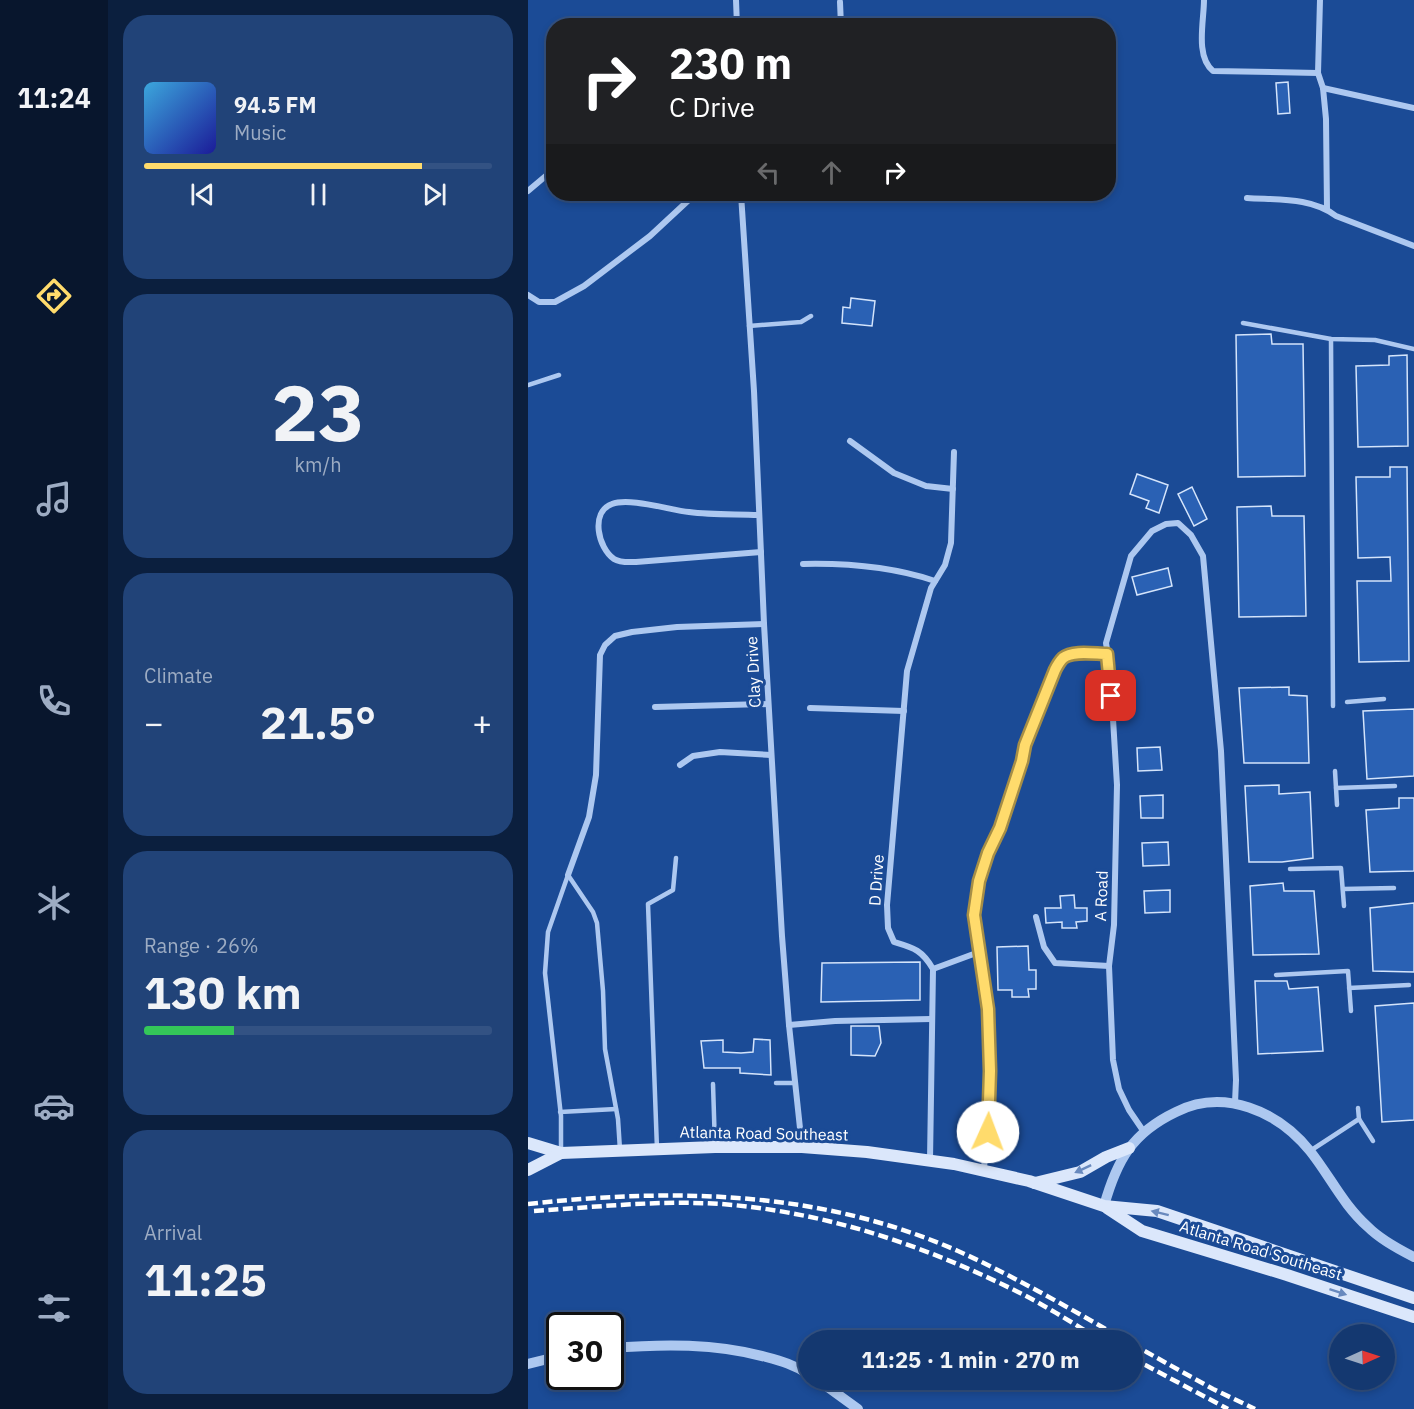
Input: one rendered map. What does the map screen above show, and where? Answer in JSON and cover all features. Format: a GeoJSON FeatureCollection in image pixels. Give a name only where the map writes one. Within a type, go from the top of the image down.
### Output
{"type":"FeatureCollection","features":[{"type":"Feature","properties":{"kind":"main road","name":"Atlanta Road Southeast"},"geometry":{"type":"LineString","coordinates":[[528,1143],[561,1153],[715,1147],[802,1147],[930,1160],[1035,1183],[1104,1206],[1157,1211],[1414,1298]]}},
{"type":"Feature","properties":{"kind":"main road"},"geometry":{"type":"LineString","coordinates":[[1035,1183],[1080,1172],[1106,1157],[1129,1148]]}},
{"type":"Feature","properties":{"kind":"main road","name":"Atlanta Road Southeast"},"geometry":{"type":"LineString","coordinates":[[528,1170],[561,1153]]}},
{"type":"Feature","properties":{"kind":"main road","name":"Atlanta Road Southeast"},"geometry":{"type":"LineString","coordinates":[[1104,1206],[1142,1231],[1414,1317]]}},
{"type":"Feature","properties":{"kind":"street"},"geometry":{"type":"LineString","coordinates":[[736,0],[737,18]]}},
{"type":"Feature","properties":{"kind":"street"},"geometry":{"type":"LineString","coordinates":[[1204,0],[1204,61],[1213,71],[1318,73]]}},
{"type":"Feature","properties":{"kind":"street"},"geometry":{"type":"LineString","coordinates":[[1320,0],[1318,73],[1323,88],[1326,119],[1327,209]]}},
{"type":"Feature","properties":{"kind":"street"},"geometry":{"type":"LineString","coordinates":[[840,2],[841,18]]}},
{"type":"Feature","properties":{"kind":"street"},"geometry":{"type":"LineString","coordinates":[[1323,88],[1414,108]]}},
{"type":"Feature","properties":{"kind":"street"},"geometry":{"type":"LineString","coordinates":[[528,191],[546,176]]}},
{"type":"Feature","properties":{"kind":"street"},"geometry":{"type":"LineString","coordinates":[[1247,198],[1313,203],[1336,216],[1414,246]]}},
{"type":"Feature","properties":{"kind":"street"},"geometry":{"type":"LineString","coordinates":[[528,296],[539,302],[555,303],[584,286],[650,236],[688,201]]}},
{"type":"Feature","properties":{"kind":"street","name":"Clay Drive"},"geometry":{"type":"LineString","coordinates":[[741,201],[771,754],[789,1025],[802,1147]]}},
{"type":"Feature","properties":{"kind":"street"},"geometry":{"type":"LineString","coordinates":[[850,441],[894,473],[926,486],[953,489]]}},
{"type":"Feature","properties":{"kind":"street","name":"D Drive"},"geometry":{"type":"LineString","coordinates":[[933,969],[926,956],[915,948],[894,942],[888,928],[887,905],[908,670],[931,588],[945,565],[951,543],[954,452]]}},
{"type":"Feature","properties":{"kind":"street"},"geometry":{"type":"LineString","coordinates":[[758,514],[689,512],[639,503],[613,503],[604,509],[598,529],[603,547],[613,558],[622,562],[761,552]]}},
{"type":"Feature","properties":{"kind":"street","name":"A Road"},"geometry":{"type":"LineString","coordinates":[[1144,1132],[1129,1110],[1119,1089],[1113,1060],[1108,966],[1114,925],[1117,785],[1110,669],[1106,643],[1131,556],[1152,531],[1166,524],[1179,523],[1191,535],[1203,556],[1221,751],[1236,1068],[1235,1103]]}},
{"type":"Feature","properties":{"kind":"street"},"geometry":{"type":"LineString","coordinates":[[803,564],[884,568],[935,581]]}},
{"type":"Feature","properties":{"kind":"street"},"geometry":{"type":"LineString","coordinates":[[568,875],[589,817],[596,775],[600,655],[605,645],[615,636],[632,632],[677,627],[764,624]]}},
{"type":"Feature","properties":{"kind":"street"},"geometry":{"type":"LineString","coordinates":[[984,1170],[990,1071],[988,1009],[974,915],[979,881],[988,853],[1000,828],[1025,745],[1055,670],[1065,656],[1107,654]]}},
{"type":"Feature","properties":{"kind":"street"},"geometry":{"type":"LineString","coordinates":[[655,707],[768,704]]}},
{"type":"Feature","properties":{"kind":"street"},"geometry":{"type":"LineString","coordinates":[[810,708],[904,711]]}},
{"type":"Feature","properties":{"kind":"street"},"geometry":{"type":"LineString","coordinates":[[680,765],[693,756],[720,752],[771,754]]}},
{"type":"Feature","properties":{"kind":"street"},"geometry":{"type":"LineString","coordinates":[[1036,917],[1044,947],[1055,963],[1108,966]]}},
{"type":"Feature","properties":{"kind":"street"},"geometry":{"type":"LineString","coordinates":[[930,1160],[933,969],[979,952]]}},
{"type":"Feature","properties":{"kind":"street"},"geometry":{"type":"LineString","coordinates":[[789,1025],[835,1021],[931,1019]]}},
{"type":"Feature","properties":{"kind":"street"},"geometry":{"type":"LineString","coordinates":[[1104,1206],[1114,1173],[1129,1148],[1144,1132],[1161,1119],[1186,1107],[1209,1102],[1235,1103],[1255,1108],[1294,1134],[1310,1151],[1339,1195],[1368,1228],[1414,1257]]}},
{"type":"Feature","properties":{"kind":"street"},"geometry":{"type":"LineString","coordinates":[[624,1347],[656,1344],[711,1346],[751,1353],[798,1367]]}},
{"type":"Feature","properties":{"kind":"street"},"geometry":{"type":"LineString","coordinates":[[528,1365],[546,1360]]}},
{"type":"Feature","properties":{"kind":"street"},"geometry":{"type":"LineString","coordinates":[[832,1390],[858,1409]]}},
{"type":"Feature","properties":{"kind":"lane"},"geometry":{"type":"LineString","coordinates":[[749,326],[801,322],[811,316]]}},
{"type":"Feature","properties":{"kind":"lane"},"geometry":{"type":"LineString","coordinates":[[1243,323],[1331,339],[1375,340],[1414,349]]}},
{"type":"Feature","properties":{"kind":"lane"},"geometry":{"type":"LineString","coordinates":[[1331,339],[1333,706]]}},
{"type":"Feature","properties":{"kind":"lane"},"geometry":{"type":"LineString","coordinates":[[528,385],[559,375]]}},
{"type":"Feature","properties":{"kind":"lane"},"geometry":{"type":"LineString","coordinates":[[1347,702],[1384,699]]}},
{"type":"Feature","properties":{"kind":"lane"},"geometry":{"type":"LineString","coordinates":[[1335,771],[1337,805]]}},
{"type":"Feature","properties":{"kind":"lane"},"geometry":{"type":"LineString","coordinates":[[1336,788],[1395,786]]}},
{"type":"Feature","properties":{"kind":"lane"},"geometry":{"type":"LineString","coordinates":[[657,1149],[648,904],[673,890],[676,858]]}},
{"type":"Feature","properties":{"kind":"lane"},"geometry":{"type":"LineString","coordinates":[[1290,869],[1341,868],[1344,906]]}},
{"type":"Feature","properties":{"kind":"lane"},"geometry":{"type":"LineString","coordinates":[[568,875],[593,912],[597,923],[605,1049],[616,1109],[620,1150]]}},
{"type":"Feature","properties":{"kind":"lane"},"geometry":{"type":"LineString","coordinates":[[561,1153],[560,1112],[545,973],[548,932],[568,875]]}},
{"type":"Feature","properties":{"kind":"lane"},"geometry":{"type":"LineString","coordinates":[[1342,889],[1394,888]]}},
{"type":"Feature","properties":{"kind":"lane"},"geometry":{"type":"LineString","coordinates":[[1276,975],[1348,971],[1351,1011]]}},
{"type":"Feature","properties":{"kind":"lane"},"geometry":{"type":"LineString","coordinates":[[1349,988],[1409,985]]}},
{"type":"Feature","properties":{"kind":"lane"},"geometry":{"type":"LineString","coordinates":[[776,1083],[795,1083]]}},
{"type":"Feature","properties":{"kind":"lane"},"geometry":{"type":"LineString","coordinates":[[713,1084],[715,1147]]}},
{"type":"Feature","properties":{"kind":"lane"},"geometry":{"type":"LineString","coordinates":[[1358,1108],[1359,1119],[1374,1141]]}},
{"type":"Feature","properties":{"kind":"lane"},"geometry":{"type":"LineString","coordinates":[[560,1112],[616,1109]]}},
{"type":"Feature","properties":{"kind":"lane"},"geometry":{"type":"LineString","coordinates":[[1310,1151],[1359,1119]]}},
{"type":"Feature","properties":{"kind":"building"},"geometry":{"type":"Polygon","coordinates":[[[1288,82],[1290,113],[1278,114],[1276,83],[1288,82]]]}},
{"type":"Feature","properties":{"kind":"building"},"geometry":{"type":"Polygon","coordinates":[[[851,298],[875,301],[872,326],[842,323],[843,307],[850,308],[851,298]]]}},
{"type":"Feature","properties":{"kind":"building"},"geometry":{"type":"Polygon","coordinates":[[[1271,334],[1272,344],[1303,344],[1305,476],[1238,477],[1236,335],[1271,334]]]}},
{"type":"Feature","properties":{"kind":"building"},"geometry":{"type":"Polygon","coordinates":[[[1407,355],[1408,446],[1358,447],[1356,366],[1389,365],[1389,356],[1407,355]]]}},
{"type":"Feature","properties":{"kind":"building"},"geometry":{"type":"Polygon","coordinates":[[[1390,467],[1407,467],[1409,661],[1359,662],[1357,581],[1391,581],[1390,557],[1358,558],[1356,477],[1390,477],[1390,467]]]}},
{"type":"Feature","properties":{"kind":"building"},"geometry":{"type":"Polygon","coordinates":[[[1137,474],[1168,485],[1159,513],[1146,508],[1149,501],[1130,494],[1137,474]]]}},
{"type":"Feature","properties":{"kind":"building"},"geometry":{"type":"Polygon","coordinates":[[[1192,487],[1207,519],[1194,526],[1178,494],[1192,487]]]}},
{"type":"Feature","properties":{"kind":"building"},"geometry":{"type":"Polygon","coordinates":[[[1271,506],[1272,516],[1304,516],[1306,616],[1239,617],[1237,507],[1271,506]]]}},
{"type":"Feature","properties":{"kind":"building"},"geometry":{"type":"Polygon","coordinates":[[[1168,568],[1172,586],[1137,595],[1132,577],[1168,568]]]}},
{"type":"Feature","properties":{"kind":"building"},"geometry":{"type":"Polygon","coordinates":[[[1289,687],[1289,695],[1307,696],[1309,763],[1244,763],[1239,688],[1289,687]]]}},
{"type":"Feature","properties":{"kind":"building"},"geometry":{"type":"Polygon","coordinates":[[[1414,709],[1414,776],[1367,779],[1363,711],[1414,709]]]}},
{"type":"Feature","properties":{"kind":"building"},"geometry":{"type":"Polygon","coordinates":[[[1160,747],[1162,770],[1138,771],[1137,748],[1160,747]]]}},
{"type":"Feature","properties":{"kind":"building"},"geometry":{"type":"Polygon","coordinates":[[[1279,785],[1279,794],[1310,792],[1313,858],[1282,862],[1249,862],[1245,786],[1279,785]]]}},
{"type":"Feature","properties":{"kind":"building"},"geometry":{"type":"Polygon","coordinates":[[[1163,795],[1163,818],[1141,818],[1140,796],[1163,795]]]}},
{"type":"Feature","properties":{"kind":"building"},"geometry":{"type":"Polygon","coordinates":[[[1399,798],[1414,798],[1414,871],[1370,872],[1366,810],[1399,808],[1399,798]]]}},
{"type":"Feature","properties":{"kind":"building"},"geometry":{"type":"Polygon","coordinates":[[[1168,842],[1169,865],[1143,866],[1142,843],[1168,842]]]}},
{"type":"Feature","properties":{"kind":"building"},"geometry":{"type":"Polygon","coordinates":[[[1283,883],[1284,891],[1314,891],[1319,954],[1253,955],[1250,886],[1283,883]]]}},
{"type":"Feature","properties":{"kind":"building"},"geometry":{"type":"Polygon","coordinates":[[[1170,890],[1170,912],[1145,913],[1144,891],[1170,890]]]}},
{"type":"Feature","properties":{"kind":"building"},"geometry":{"type":"Polygon","coordinates":[[[1074,895],[1075,908],[1087,908],[1087,921],[1076,922],[1077,928],[1062,928],[1062,922],[1046,923],[1045,908],[1061,908],[1060,896],[1074,895]]]}},
{"type":"Feature","properties":{"kind":"building"},"geometry":{"type":"Polygon","coordinates":[[[1414,903],[1414,972],[1373,971],[1370,908],[1414,903]]]}},
{"type":"Feature","properties":{"kind":"building"},"geometry":{"type":"Polygon","coordinates":[[[1028,946],[1029,970],[1036,970],[1036,989],[1028,989],[1029,997],[1012,997],[1012,990],[998,990],[997,947],[1028,946]]]}},
{"type":"Feature","properties":{"kind":"building"},"geometry":{"type":"Polygon","coordinates":[[[920,962],[920,1000],[821,1002],[822,963],[920,962]]]}},
{"type":"Feature","properties":{"kind":"building"},"geometry":{"type":"Polygon","coordinates":[[[1255,981],[1287,981],[1289,989],[1318,987],[1323,1051],[1258,1054],[1255,981]]]}},
{"type":"Feature","properties":{"kind":"building"},"geometry":{"type":"Polygon","coordinates":[[[1414,1003],[1414,1120],[1382,1122],[1375,1006],[1414,1003]]]}},
{"type":"Feature","properties":{"kind":"building"},"geometry":{"type":"Polygon","coordinates":[[[851,1026],[879,1026],[881,1043],[875,1056],[851,1055],[851,1026]]]}},
{"type":"Feature","properties":{"kind":"building"},"geometry":{"type":"Polygon","coordinates":[[[754,1039],[770,1040],[771,1075],[740,1073],[740,1068],[704,1068],[701,1041],[723,1040],[723,1052],[741,1053],[753,1052],[754,1039]]]}},
{"type":"Feature","properties":{"kind":"railway"},"geometry":{"type":"LineString","coordinates":[[528,1204],[638,1196],[692,1196],[800,1205],[853,1216],[906,1231],[958,1251],[1107,1330]]}},
{"type":"Feature","properties":{"kind":"railway"},"geometry":{"type":"LineString","coordinates":[[534,1211],[698,1203],[761,1208],[800,1215],[877,1234],[915,1247],[1034,1300],[1084,1330]]}},
{"type":"Feature","properties":{"kind":"railway"},"geometry":{"type":"LineString","coordinates":[[1143,1350],[1213,1389],[1255,1409]]}},
{"type":"Feature","properties":{"kind":"railway"},"geometry":{"type":"LineString","coordinates":[[1143,1364],[1228,1409]]}},
{"type":"Feature","properties":{"kind":"route"},"geometry":{"type":"LineString","coordinates":[[988,1132],[990,1071],[988,1009],[974,915],[979,881],[988,853],[1000,828],[1025,745],[1061,660],[1065,656],[1074,654],[1107,654],[1111,696]]}}]}
